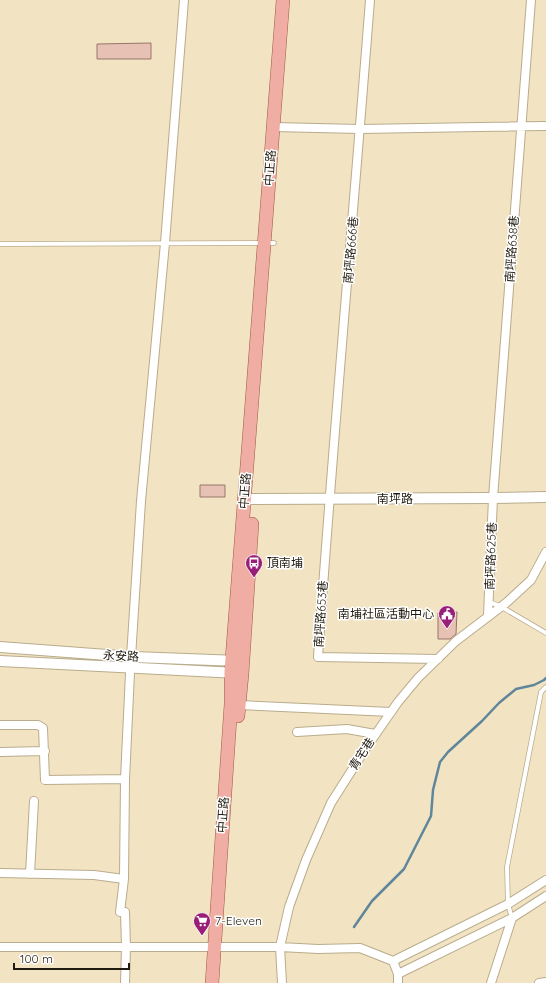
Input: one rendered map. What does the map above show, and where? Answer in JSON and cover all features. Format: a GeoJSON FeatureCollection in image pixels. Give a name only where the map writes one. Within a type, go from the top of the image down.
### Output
{"type":"FeatureCollection","features":[{"type":"Feature","properties":{"kind":"main road","name":"中正路"},"geometry":{"type":"LineString","coordinates":[[220,983],[218,947],[231,704],[237,667],[269,243],[277,127],[283,0]]}},
{"type":"Feature","properties":{"kind":"main road","name":"中正路"},"geometry":{"type":"LineString","coordinates":[[277,127],[292,0]]}},
{"type":"Feature","properties":{"kind":"main road","name":"中正路"},"geometry":{"type":"LineString","coordinates":[[212,983],[218,947],[239,705],[237,667]]}},
{"type":"Feature","properties":{"kind":"street"},"geometry":{"type":"LineString","coordinates":[[125,983],[126,912],[120,912],[124,878],[125,779],[130,668],[141,501],[165,243],[184,0]]}},
{"type":"Feature","properties":{"kind":"street","name":"南坪路666巷"},"geometry":{"type":"LineString","coordinates":[[329,500],[370,0]]}},
{"type":"Feature","properties":{"kind":"street","name":"南坪路638巷"},"geometry":{"type":"LineString","coordinates":[[493,498],[531,0]]}},
{"type":"Feature","properties":{"kind":"street"},"geometry":{"type":"LineString","coordinates":[[277,127],[360,129],[546,126]]}},
{"type":"Feature","properties":{"kind":"street","name":"南坪路"},"geometry":{"type":"LineString","coordinates":[[249,500],[546,497]]}},
{"type":"Feature","properties":{"kind":"street","name":"南坪路625巷"},"geometry":{"type":"LineString","coordinates":[[488,615],[493,498]]}},
{"type":"Feature","properties":{"kind":"street","name":"南坪路653巷"},"geometry":{"type":"LineString","coordinates":[[329,500],[318,657],[438,659]]}},
{"type":"Feature","properties":{"kind":"street","name":"青宅巷"},"geometry":{"type":"LineString","coordinates":[[282,983],[280,947],[289,907],[306,860],[331,803],[375,734],[398,702],[418,678],[456,640],[531,580],[546,552]]}},
{"type":"Feature","properties":{"kind":"street","name":"永安路"},"geometry":{"type":"LineString","coordinates":[[0,647],[131,656],[237,667]]}},
{"type":"Feature","properties":{"kind":"street","name":"永安路"},"geometry":{"type":"LineString","coordinates":[[0,661],[130,668],[237,667]]}},
{"type":"Feature","properties":{"kind":"street"},"geometry":{"type":"LineString","coordinates":[[239,705],[391,712]]}},
{"type":"Feature","properties":{"kind":"street"},"geometry":{"type":"LineString","coordinates":[[0,725],[38,725],[43,728],[45,780],[125,779]]}},
{"type":"Feature","properties":{"kind":"street"},"geometry":{"type":"LineString","coordinates":[[297,732],[347,729],[375,734]]}},
{"type":"Feature","properties":{"kind":"street"},"geometry":{"type":"LineString","coordinates":[[0,752],[45,751]]}},
{"type":"Feature","properties":{"kind":"street"},"geometry":{"type":"LineString","coordinates":[[30,874],[34,801]]}},
{"type":"Feature","properties":{"kind":"street"},"geometry":{"type":"LineString","coordinates":[[0,873],[94,875],[124,878]]}},
{"type":"Feature","properties":{"kind":"street"},"geometry":{"type":"LineString","coordinates":[[0,947],[360,948],[393,961],[508,904],[546,880]]}},
{"type":"Feature","properties":{"kind":"street"},"geometry":{"type":"LineString","coordinates":[[393,961],[398,979],[512,918],[546,896]]}},
{"type":"Feature","properties":{"kind":"street"},"geometry":{"type":"LineString","coordinates":[[491,983],[512,918]]}},
{"type":"Feature","properties":{"kind":"street"},"geometry":{"type":"LineString","coordinates":[[539,983],[546,982]]}},
{"type":"Feature","properties":{"kind":"lane"},"geometry":{"type":"LineString","coordinates":[[0,244],[269,243]]}},
{"type":"Feature","properties":{"kind":"lane"},"geometry":{"type":"LineString","coordinates":[[489,602],[500,606],[546,633]]}},
{"type":"Feature","properties":{"kind":"lane"},"geometry":{"type":"LineString","coordinates":[[512,918],[508,904],[507,868],[541,692],[546,687]]}},
{"type":"Feature","properties":{"kind":"building"},"geometry":{"type":"Polygon","coordinates":[[[151,43],[151,59],[97,59],[97,44],[151,43]]]}},
{"type":"Feature","properties":{"kind":"building"},"geometry":{"type":"Polygon","coordinates":[[[200,485],[225,485],[225,497],[200,497],[200,485]]]}},
{"type":"Feature","properties":{"kind":"building","name":"南埔社區活動中心"},"geometry":{"type":"Polygon","coordinates":[[[457,612],[456,634],[450,639],[438,639],[438,613],[457,612]]]}},
{"type":"Feature","properties":{"kind":"waterway"},"geometry":{"type":"LineString","coordinates":[[354,927],[372,901],[404,869],[431,816],[433,790],[440,762],[448,752],[482,721],[499,703],[516,689],[534,685],[546,678]]}},
{"type":"Feature","properties":{"kind":"place","name":"頂南埔"},"geometry":{"type":"Point","coordinates":[254,578]}},
{"type":"Feature","properties":{"kind":"place","name":"南埔社區活動中心"},"geometry":{"type":"Point","coordinates":[447,629]}},
{"type":"Feature","properties":{"kind":"place","name":"7-Eleven"},"geometry":{"type":"Point","coordinates":[202,936]}}]}
